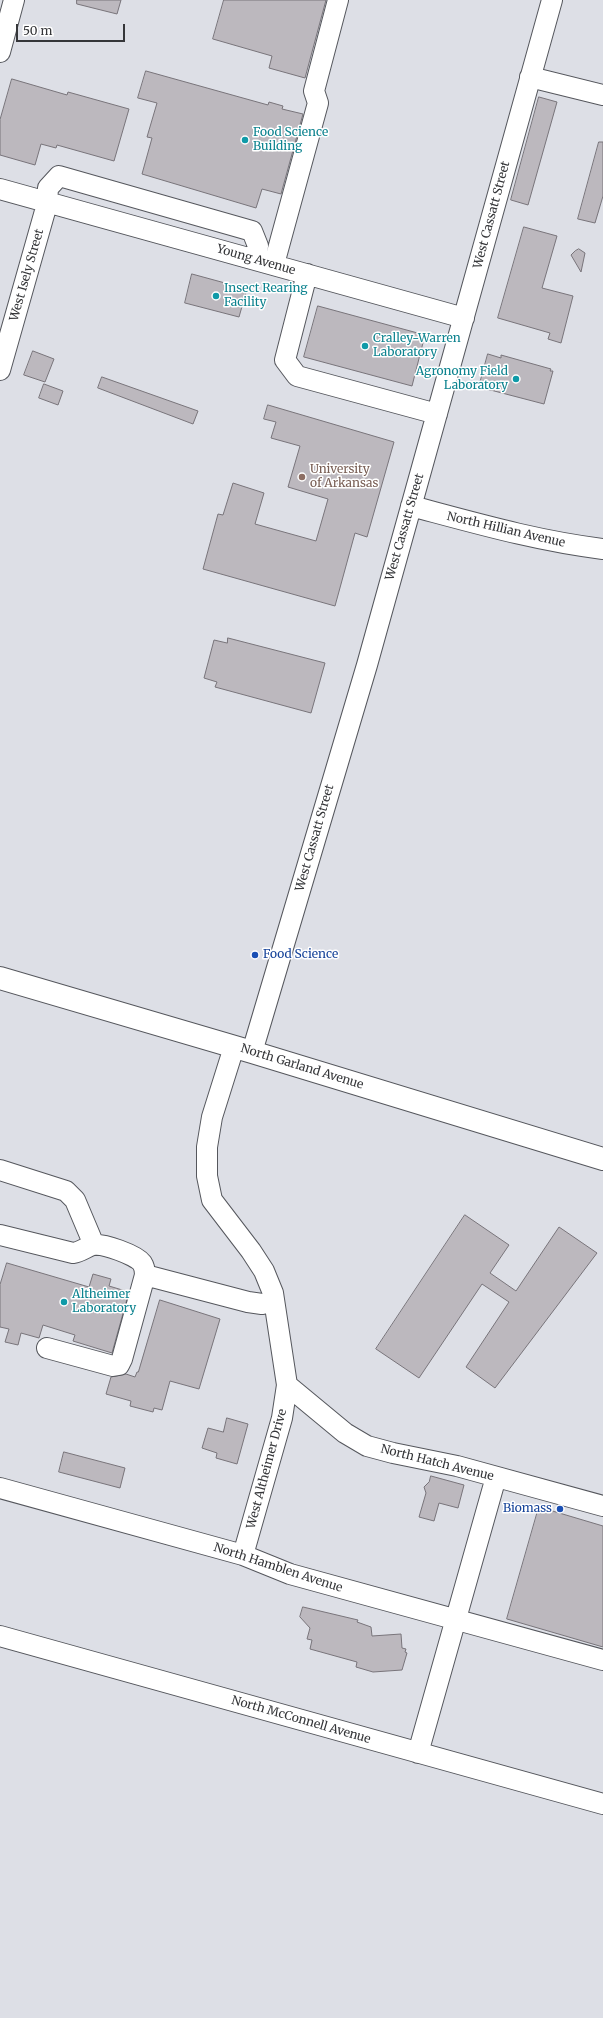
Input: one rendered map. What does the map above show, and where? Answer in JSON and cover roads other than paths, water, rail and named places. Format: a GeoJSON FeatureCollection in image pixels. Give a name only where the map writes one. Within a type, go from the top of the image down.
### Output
{"type":"FeatureCollection","features":[{"type":"Feature","properties":{"kind":"main road","name":"North Garland Avenue"},"geometry":{"type":"LineString","coordinates":[[0,978],[243,1049],[603,1159]]}},
{"type":"Feature","properties":{"kind":"street"},"geometry":{"type":"LineString","coordinates":[[0,52],[14,0]]}},
{"type":"Feature","properties":{"kind":"street"},"geometry":{"type":"LineString","coordinates":[[274,264],[318,103],[314,91],[338,0]]}},
{"type":"Feature","properties":{"kind":"street","name":"West Cassatt Street"},"geometry":{"type":"LineString","coordinates":[[243,1049],[367,665],[552,0]]}},
{"type":"Feature","properties":{"kind":"street"},"geometry":{"type":"LineString","coordinates":[[530,77],[603,95]]}},
{"type":"Feature","properties":{"kind":"street","name":"West Isely Street"},"geometry":{"type":"LineString","coordinates":[[0,370],[47,204],[48,188],[58,176],[252,231],[258,246],[255,259]]}},
{"type":"Feature","properties":{"kind":"street","name":"Young Avenue"},"geometry":{"type":"LineString","coordinates":[[0,189],[47,204],[274,264],[464,318]]}},
{"type":"Feature","properties":{"kind":"street"},"geometry":{"type":"LineString","coordinates":[[307,274],[285,360],[297,376],[437,414]]}},
{"type":"Feature","properties":{"kind":"street","name":"North Hillian Avenue"},"geometry":{"type":"LineString","coordinates":[[411,506],[514,534],[564,544],[603,549]]}},
{"type":"Feature","properties":{"kind":"street","name":"West Altheimer Drive"},"geometry":{"type":"LineString","coordinates":[[243,1049],[212,1117],[207,1147],[207,1176],[212,1200],[251,1251],[264,1271],[274,1301],[288,1385],[282,1418],[243,1555]]}},
{"type":"Feature","properties":{"kind":"street"},"geometry":{"type":"LineString","coordinates":[[0,1170],[66,1191],[71,1194],[94,1245]]}},
{"type":"Feature","properties":{"kind":"street"},"geometry":{"type":"LineString","coordinates":[[0,1235],[73,1253],[81,1252],[94,1245],[134,1255],[142,1263],[145,1275],[119,1365],[113,1366],[47,1348]]}},
{"type":"Feature","properties":{"kind":"street"},"geometry":{"type":"LineString","coordinates":[[145,1275],[248,1302],[262,1304],[274,1301]]}},
{"type":"Feature","properties":{"kind":"street","name":"North Hatch Avenue"},"geometry":{"type":"LineString","coordinates":[[288,1385],[345,1434],[367,1446],[393,1454],[457,1466],[603,1506]]}},
{"type":"Feature","properties":{"kind":"street"},"geometry":{"type":"LineString","coordinates":[[418,1753],[496,1477]]}},
{"type":"Feature","properties":{"kind":"street","name":"North Hamblen Avenue"},"geometry":{"type":"LineString","coordinates":[[0,1488],[243,1555],[290,1574],[603,1660]]}},
{"type":"Feature","properties":{"kind":"street","name":"North McConnell Avenue"},"geometry":{"type":"LineString","coordinates":[[0,1636],[603,1804]]}},
{"type":"Feature","properties":{"kind":"place","name":"Food Science Building"},"geometry":{"type":"Point","coordinates":[245,140]}},
{"type":"Feature","properties":{"kind":"place","name":"Insect Rearing Facility"},"geometry":{"type":"Point","coordinates":[216,296]}},
{"type":"Feature","properties":{"kind":"place","name":"Cralley-Warren Laboratory"},"geometry":{"type":"Point","coordinates":[365,346]}},
{"type":"Feature","properties":{"kind":"place","name":"Agronomy Field Laboratory"},"geometry":{"type":"Point","coordinates":[516,379]}},
{"type":"Feature","properties":{"kind":"place","name":"University of Arkansas"},"geometry":{"type":"Point","coordinates":[302,477]}},
{"type":"Feature","properties":{"kind":"place","name":"Food Science"},"geometry":{"type":"Point","coordinates":[255,955]}},
{"type":"Feature","properties":{"kind":"place","name":"Altheimer Laboratory"},"geometry":{"type":"Point","coordinates":[64,1302]}},
{"type":"Feature","properties":{"kind":"place","name":"Biomass"},"geometry":{"type":"Point","coordinates":[560,1509]}}]}
